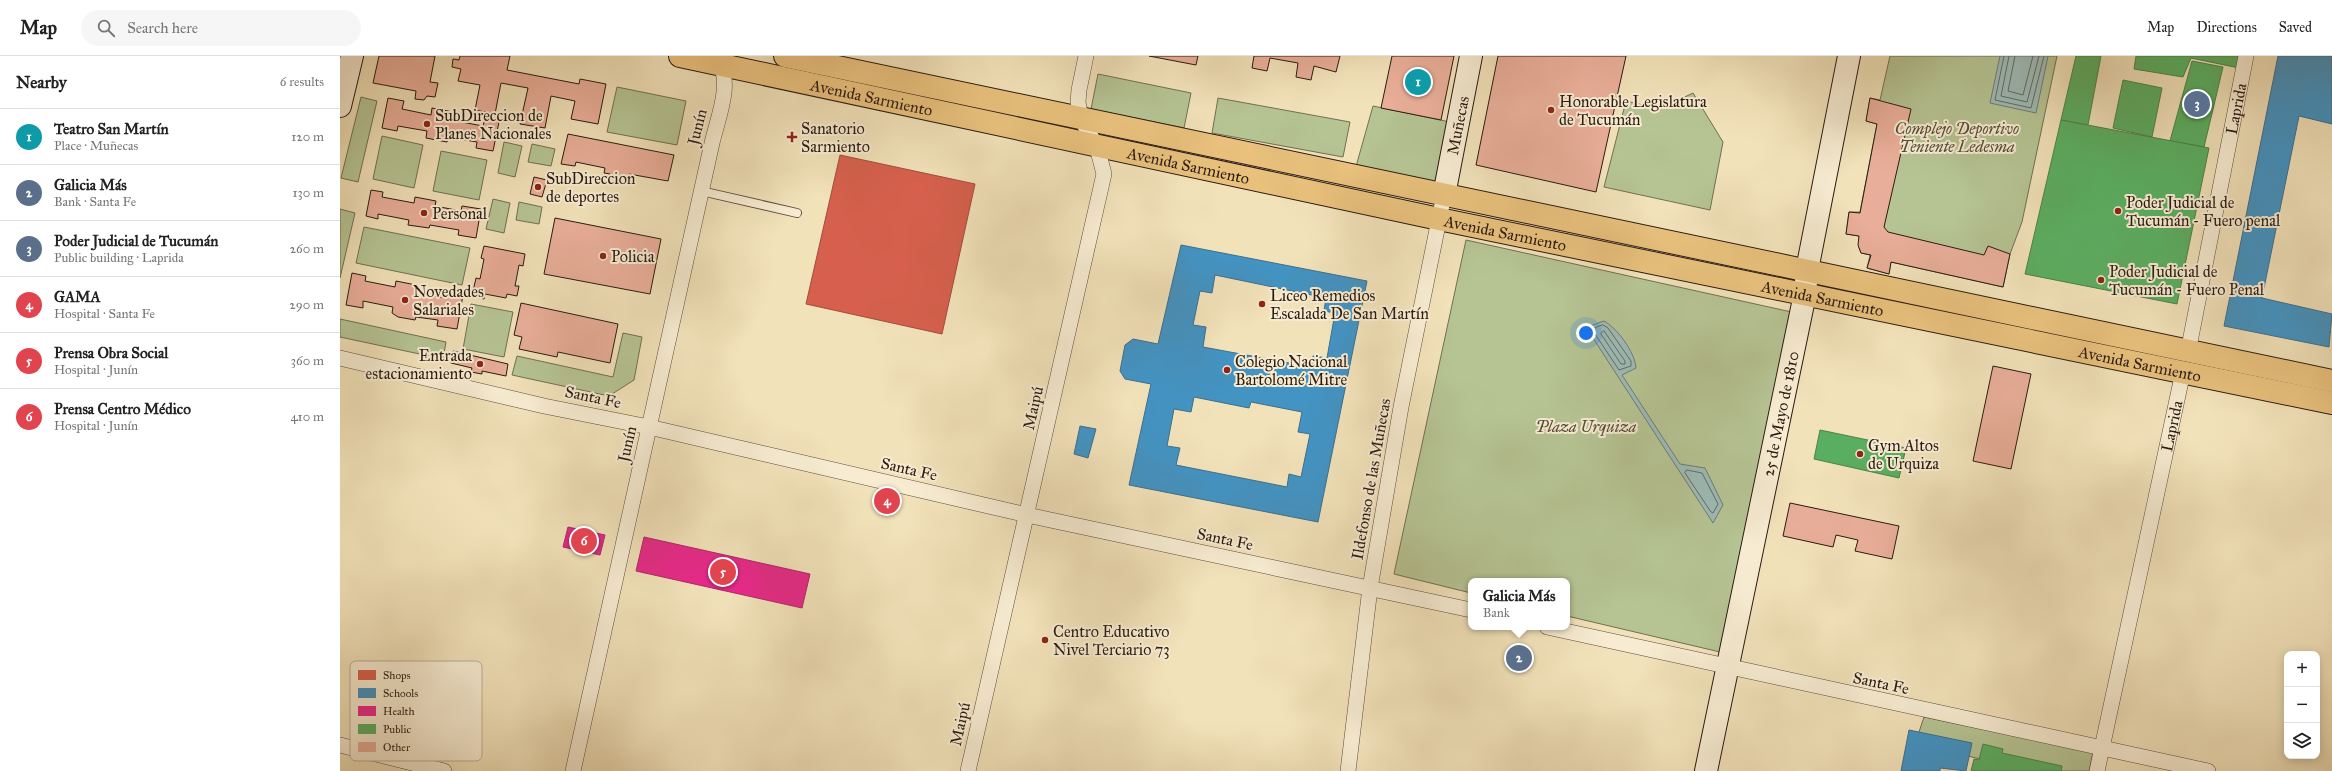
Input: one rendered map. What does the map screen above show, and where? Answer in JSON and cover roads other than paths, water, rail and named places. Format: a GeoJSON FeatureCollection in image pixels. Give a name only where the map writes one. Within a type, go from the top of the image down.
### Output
{"type":"FeatureCollection","features":[{"type":"Feature","properties":{"kind":"main road","name":"Avenida Sarmiento"},"geometry":{"type":"LineString","coordinates":[[680,56],[720,61],[1097,147],[1805,294],[2186,362],[2332,381]]}},
{"type":"Feature","properties":{"kind":"main road","name":"Avenida Sarmiento"},"geometry":{"type":"LineString","coordinates":[[785,56],[1807,270],[2186,362],[2332,403]]}},
{"type":"Feature","properties":{"kind":"street"},"geometry":{"type":"LineString","coordinates":[[340,106],[352,56]]}},
{"type":"Feature","properties":{"kind":"street","name":"Maipú"},"geometry":{"type":"LineString","coordinates":[[968,771],[1104,174],[1097,147],[1081,119],[1078,90],[1086,56]]}},
{"type":"Feature","properties":{"kind":"street","name":"Muñecas"},"geometry":{"type":"LineString","coordinates":[[1444,195],[1471,56]]}},
{"type":"Feature","properties":{"kind":"street","name":"25 de Mayo de 1810"},"geometry":{"type":"LineString","coordinates":[[1706,771],[1805,294],[1807,270],[1849,56]]}},
{"type":"Feature","properties":{"kind":"street","name":"Laprida"},"geometry":{"type":"LineString","coordinates":[[2096,771],[2186,362],[2246,56]]}},
{"type":"Feature","properties":{"kind":"street","name":"Junín"},"geometry":{"type":"LineString","coordinates":[[573,771],[701,191],[725,93],[720,61]]}},
{"type":"Feature","properties":{"kind":"street","name":"Ildefonso de las Muñecas"},"geometry":{"type":"LineString","coordinates":[[1348,771],[1370,588],[1401,407],[1444,195]]}},
{"type":"Feature","properties":{"kind":"street","name":"Santa Fe"},"geometry":{"type":"LineString","coordinates":[[340,358],[544,406],[649,427],[1027,515],[1468,609]]}},
{"type":"Feature","properties":{"kind":"street","name":"Santa Fe"},"geometry":{"type":"LineString","coordinates":[[1561,630],[2208,771]]}},
{"type":"Feature","properties":{"kind":"street"},"geometry":{"type":"LineString","coordinates":[[340,745],[350,748]]}},
{"type":"Feature","properties":{"kind":"street"},"geometry":{"type":"LineString","coordinates":[[404,761],[444,771]]}},
{"type":"Feature","properties":{"kind":"lane"},"geometry":{"type":"LineString","coordinates":[[701,191],[797,213]]}},
{"type":"Feature","properties":{"kind":"water"},"geometry":{"type":"Polygon","coordinates":[[[2000,56],[2048,56],[2036,113],[1990,103],[2000,56]]]}},
{"type":"Feature","properties":{"kind":"water"},"geometry":{"type":"Polygon","coordinates":[[[1604,321],[1620,335],[1629,348],[1635,362],[1636,368],[1622,375],[1680,464],[1705,468],[1723,505],[1713,523],[1591,335],[1590,326],[1604,321]]]}},
{"type":"Feature","properties":{"kind":"place","name":"Teatro San Martín"},"geometry":{"type":"Point","coordinates":[1418,82]}},
{"type":"Feature","properties":{"kind":"place","name":"Poder Judicial de Tucumán"},"geometry":{"type":"Point","coordinates":[2197,104]}},
{"type":"Feature","properties":{"kind":"place","name":"Honorable Legislatura de Tucumán"},"geometry":{"type":"Point","coordinates":[1551,110]}},
{"type":"Feature","properties":{"kind":"place","name":"SubDireccion de Planes Nacionales"},"geometry":{"type":"Point","coordinates":[427,124]}},
{"type":"Feature","properties":{"kind":"place","name":"Sanatorio Sarmiento"},"geometry":{"type":"Point","coordinates":[792,137]}},
{"type":"Feature","properties":{"kind":"place","name":"SubDireccion de deportes"},"geometry":{"type":"Point","coordinates":[538,187]}},
{"type":"Feature","properties":{"kind":"place","name":"Poder Judicial de Tucumán - Fuero penal"},"geometry":{"type":"Point","coordinates":[2118,211]}},
{"type":"Feature","properties":{"kind":"place","name":"Personal"},"geometry":{"type":"Point","coordinates":[424,213]}},
{"type":"Feature","properties":{"kind":"place","name":"Policia"},"geometry":{"type":"Point","coordinates":[603,256]}},
{"type":"Feature","properties":{"kind":"place","name":"Poder Judicial de Tucumán - Fuero Penal"},"geometry":{"type":"Point","coordinates":[2101,280]}},
{"type":"Feature","properties":{"kind":"place","name":"Novedades Salariales"},"geometry":{"type":"Point","coordinates":[405,300]}},
{"type":"Feature","properties":{"kind":"place","name":"Liceo Remedios Escalada De San Martín"},"geometry":{"type":"Point","coordinates":[1262,304]}},
{"type":"Feature","properties":{"kind":"place","name":"Entrada estacionamiento"},"geometry":{"type":"Point","coordinates":[480,364]}},
{"type":"Feature","properties":{"kind":"place","name":"Colegio Nacional Bartolomé Mitre"},"geometry":{"type":"Point","coordinates":[1227,370]}},
{"type":"Feature","properties":{"kind":"place","name":"Gym Altos de Urquiza"},"geometry":{"type":"Point","coordinates":[1860,454]}},
{"type":"Feature","properties":{"kind":"place","name":"GAMA"},"geometry":{"type":"Point","coordinates":[887,501]}},
{"type":"Feature","properties":{"kind":"place","name":"Prensa Centro Médico"},"geometry":{"type":"Point","coordinates":[584,541]}},
{"type":"Feature","properties":{"kind":"place","name":"Prensa Obra Social"},"geometry":{"type":"Point","coordinates":[723,572]}},
{"type":"Feature","properties":{"kind":"place","name":"Centro Educativo Nivel Terciario 73"},"geometry":{"type":"Point","coordinates":[1045,640]}},
{"type":"Feature","properties":{"kind":"place","name":"Galicia Más"},"geometry":{"type":"Point","coordinates":[1519,658]}},
{"type":"Feature","properties":{"kind":"park label","name":"Complejo Deportivo Teniente Ledesma"},"geometry":{"type":"Point","coordinates":[1957,137]}},
{"type":"Feature","properties":{"kind":"park label","name":"Plaza Urquiza"},"geometry":{"type":"Point","coordinates":[1586,426]}}]}
